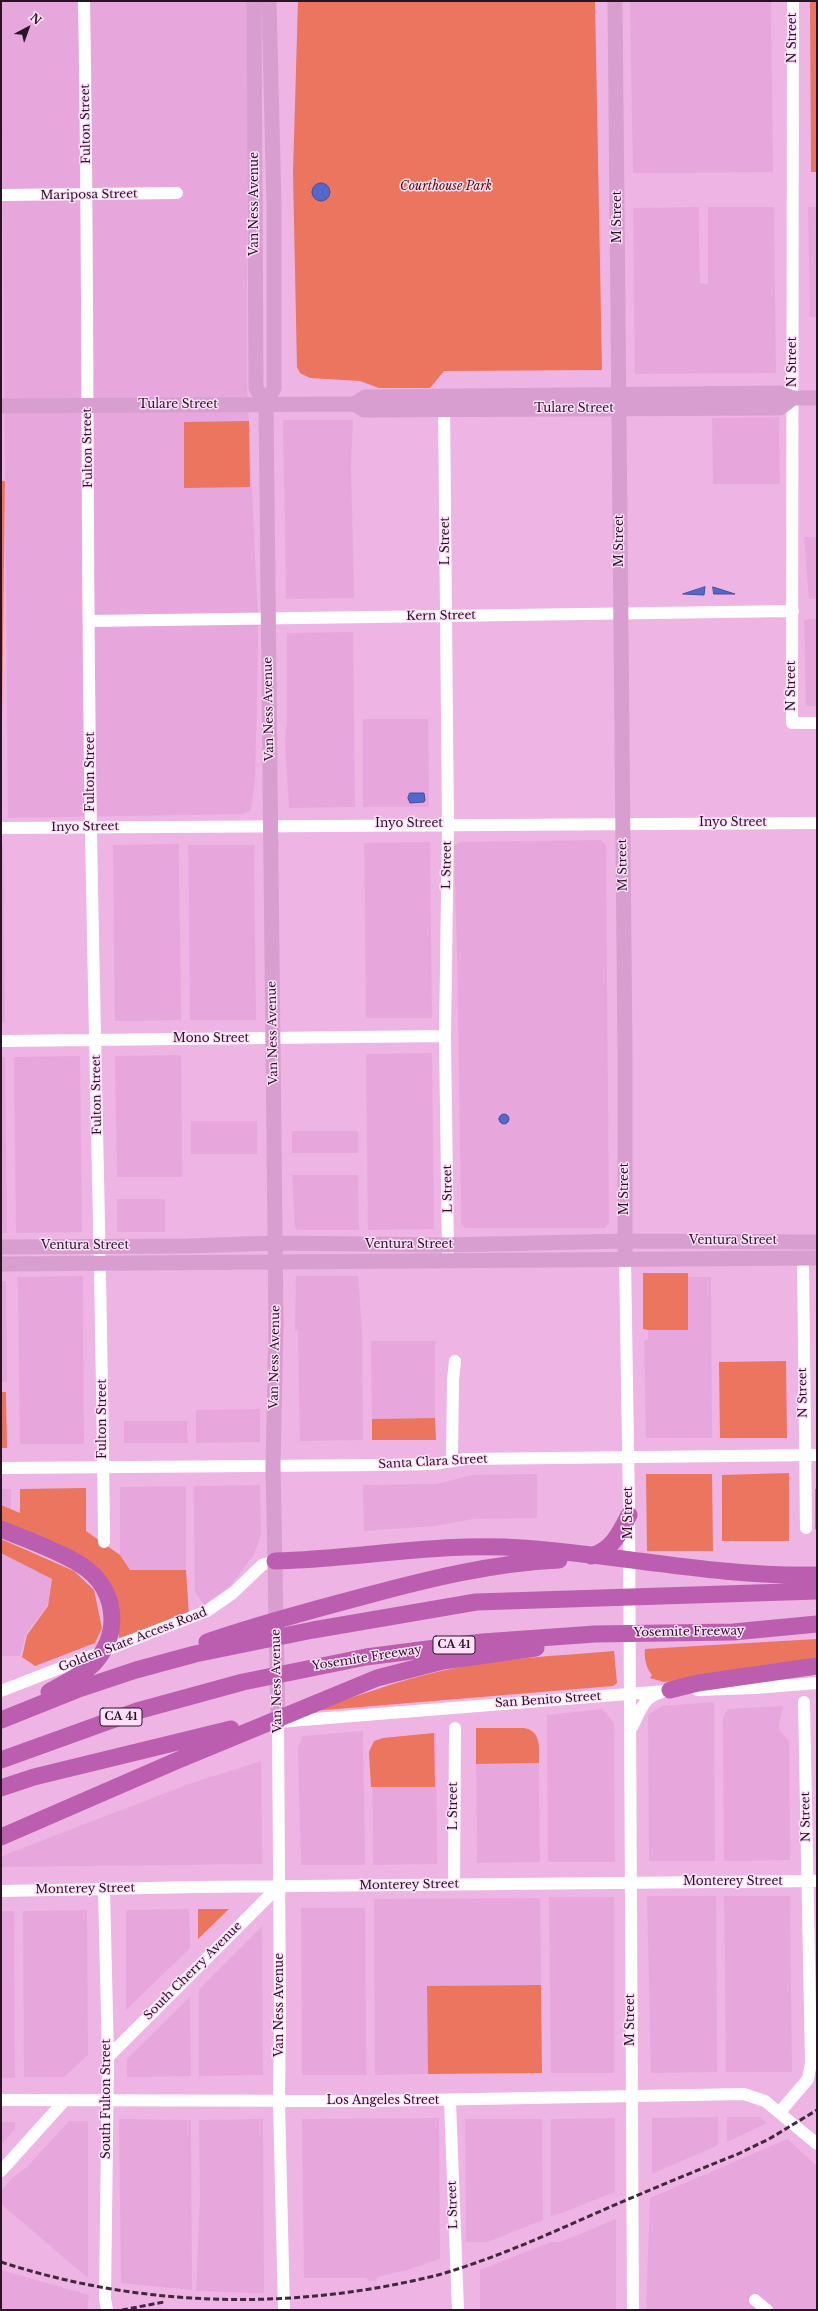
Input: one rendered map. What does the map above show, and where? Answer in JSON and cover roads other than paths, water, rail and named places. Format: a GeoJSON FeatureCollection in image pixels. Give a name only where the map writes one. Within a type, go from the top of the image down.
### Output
{"type":"FeatureCollection","features":[{"type":"Feature","properties":{"kind":"highway"},"geometry":{"type":"LineString","coordinates":[[5,1719],[76,1690],[242,1637],[312,1610],[410,1583],[456,1573],[535,1561],[574,1559],[597,1554],[613,1542],[629,1515]]}},
{"type":"Feature","properties":{"kind":"highway"},"geometry":{"type":"LineString","coordinates":[[1,1529],[72,1560],[90,1571],[108,1594],[112,1622],[107,1645],[91,1666],[5,1719]]}},
{"type":"Feature","properties":{"kind":"highway"},"geometry":{"type":"LineString","coordinates":[[275,1561],[308,1560],[442,1548],[521,1548],[733,1572],[817,1575]]}},
{"type":"Feature","properties":{"kind":"highway"},"geometry":{"type":"LineString","coordinates":[[242,1637],[313,1630],[476,1602],[591,1599],[669,1594],[817,1591]]}},
{"type":"Feature","properties":{"kind":"highway","name":"Yosemite Freeway"},"geometry":{"type":"LineString","coordinates":[[1,1760],[137,1711],[243,1682],[315,1666],[366,1657],[482,1642],[595,1634],[733,1632],[817,1624]]}},
{"type":"Feature","properties":{"kind":"highway"},"geometry":{"type":"LineString","coordinates":[[1,1837],[176,1760],[353,1688],[392,1674],[443,1661],[533,1649],[595,1634]]}},
{"type":"Feature","properties":{"kind":"highway"},"geometry":{"type":"LineString","coordinates":[[670,1690],[698,1683],[817,1666]]}},
{"type":"Feature","properties":{"kind":"highway"},"geometry":{"type":"LineString","coordinates":[[1,1788],[34,1777],[236,1728],[278,1722]]}},
{"type":"Feature","properties":{"kind":"main road","name":"Van Ness Avenue"},"geometry":{"type":"LineString","coordinates":[[254,1],[256,388],[266,404]]}},
{"type":"Feature","properties":{"kind":"main road","name":"Van Ness Avenue"},"geometry":{"type":"LineString","coordinates":[[269,1],[274,388],[266,404],[276,1325],[273,1465],[278,1722]]}},
{"type":"Feature","properties":{"kind":"main road","name":"M Street"},"geometry":{"type":"LineString","coordinates":[[616,1],[625,1259]]}},
{"type":"Feature","properties":{"kind":"main road"},"geometry":{"type":"LineString","coordinates":[[255,266],[263,273],[265,277],[264,297],[274,332]]}},
{"type":"Feature","properties":{"kind":"main road","name":"Tulare Street"},"geometry":{"type":"LineString","coordinates":[[1,407],[354,404],[365,397],[444,403],[618,402],[780,408],[793,398]]}},
{"type":"Feature","properties":{"kind":"main road"},"geometry":{"type":"LineString","coordinates":[[793,398],[817,398]]}},
{"type":"Feature","properties":{"kind":"main road","name":"Ventura Street"},"geometry":{"type":"LineString","coordinates":[[1,1247],[274,1244],[448,1245],[625,1241],[817,1242]]}},
{"type":"Feature","properties":{"kind":"main road","name":"Ventura Street"},"geometry":{"type":"LineString","coordinates":[[1,1264],[810,1258]]}},
{"type":"Feature","properties":{"kind":"street","name":"Fulton Street"},"geometry":{"type":"LineString","coordinates":[[84,1],[88,195],[91,827],[101,1263],[104,1542]]}},
{"type":"Feature","properties":{"kind":"street","name":"N Street"},"geometry":{"type":"LineString","coordinates":[[793,1],[792,723],[817,723]]}},
{"type":"Feature","properties":{"kind":"street","name":"Mariposa Street"},"geometry":{"type":"LineString","coordinates":[[1,195],[177,193]]}},
{"type":"Feature","properties":{"kind":"street","name":"L Street"},"geometry":{"type":"LineString","coordinates":[[444,403],[448,824],[445,1036],[448,1261]]}},
{"type":"Feature","properties":{"kind":"street","name":"Kern Street"},"geometry":{"type":"LineString","coordinates":[[90,621],[792,612]]}},
{"type":"Feature","properties":{"kind":"street","name":"Inyo Street"},"geometry":{"type":"LineString","coordinates":[[1,828],[448,824],[817,823]]}},
{"type":"Feature","properties":{"kind":"street","name":"Mono Street"},"geometry":{"type":"LineString","coordinates":[[1,1041],[445,1036]]}},
{"type":"Feature","properties":{"kind":"street","name":"N Street"},"geometry":{"type":"LineString","coordinates":[[806,1528],[804,1455],[810,1258]]}},
{"type":"Feature","properties":{"kind":"street","name":"M Street"},"geometry":{"type":"LineString","coordinates":[[625,1259],[629,1515],[633,2310]]}},
{"type":"Feature","properties":{"kind":"street"},"geometry":{"type":"LineString","coordinates":[[452,1461],[453,1380],[455,1361]]}},
{"type":"Feature","properties":{"kind":"street","name":"Santa Clara Street"},"geometry":{"type":"LineString","coordinates":[[1,1468],[425,1464],[466,1459],[628,1456],[716,1458],[817,1455]]}},
{"type":"Feature","properties":{"kind":"street","name":"Golden State Access Road"},"geometry":{"type":"LineString","coordinates":[[1,1691],[207,1611],[233,1593],[262,1565],[275,1561]]}},
{"type":"Feature","properties":{"kind":"street","name":"San Benito Street"},"geometry":{"type":"LineString","coordinates":[[278,1722],[670,1690],[755,1688],[817,1683]]}},
{"type":"Feature","properties":{"kind":"street","name":"M Street"},"geometry":{"type":"LineString","coordinates":[[630,1729],[638,1713],[649,1698],[670,1690]]}},
{"type":"Feature","properties":{"kind":"street","name":"N Street"},"geometry":{"type":"LineString","coordinates":[[780,2112],[802,2088],[810,2072],[812,1881],[804,1702]]}},
{"type":"Feature","properties":{"kind":"street","name":"Van Ness Avenue"},"geometry":{"type":"LineString","coordinates":[[278,1722],[278,2102],[284,2310]]}},
{"type":"Feature","properties":{"kind":"street","name":"L Street"},"geometry":{"type":"LineString","coordinates":[[454,1884],[455,1728]]}},
{"type":"Feature","properties":{"kind":"street","name":"Monterey Street"},"geometry":{"type":"LineString","coordinates":[[1,1891],[104,1888],[812,1881]]}},
{"type":"Feature","properties":{"kind":"street","name":"South Cherry Avenue"},"geometry":{"type":"LineString","coordinates":[[108,2057],[279,1886]]}},
{"type":"Feature","properties":{"kind":"street","name":"South Fulton Street"},"geometry":{"type":"LineString","coordinates":[[104,1888],[108,2057],[105,2299],[107,2310]]}},
{"type":"Feature","properties":{"kind":"street","name":"Los Angeles Street"},"geometry":{"type":"LineString","coordinates":[[1,2100],[278,2102],[450,2101],[744,2094],[764,2101],[780,2112],[817,2144]]}},
{"type":"Feature","properties":{"kind":"street"},"geometry":{"type":"LineString","coordinates":[[1,2171],[65,2100]]}},
{"type":"Feature","properties":{"kind":"street","name":"L Street"},"geometry":{"type":"LineString","coordinates":[[450,2101],[458,2310]]}},
{"type":"Feature","properties":{"kind":"street"},"geometry":{"type":"LineString","coordinates":[[755,2300],[767,2310]]}},
{"type":"Feature","properties":{"kind":"water"},"geometry":{"type":"Polygon","coordinates":[[[321,183],[327,186],[330,192],[327,198],[321,201],[315,198],[312,192],[315,186],[321,183]]]}},
{"type":"Feature","properties":{"kind":"water"},"geometry":{"type":"Polygon","coordinates":[[[705,587],[704,595],[683,594],[705,587]]]}},
{"type":"Feature","properties":{"kind":"water"},"geometry":{"type":"Polygon","coordinates":[[[713,587],[735,594],[714,594],[713,587]]]}},
{"type":"Feature","properties":{"kind":"water"},"geometry":{"type":"Polygon","coordinates":[[[410,793],[424,793],[424,802],[410,803],[408,798],[410,793]]]}},
{"type":"Feature","properties":{"kind":"water"},"geometry":{"type":"Polygon","coordinates":[[[502,1114],[506,1114],[508,1115],[508,1123],[502,1124],[499,1121],[499,1117],[502,1114]]]}},
{"type":"Feature","properties":{"kind":"railway"},"geometry":{"type":"LineString","coordinates":[[1,2262],[55,2277],[109,2288],[163,2296],[218,2299],[273,2299],[329,2295],[383,2287],[438,2275],[482,2261],[525,2244],[738,2154],[769,2139],[817,2110]]}},
{"type":"Feature","properties":{"kind":"railway"},"geometry":{"type":"LineString","coordinates":[[122,2310],[164,2302]]}},
{"type":"Feature","properties":{"kind":"park label","name":"Courthouse Park"},"geometry":{"type":"Point","coordinates":[446,187]}}]}
